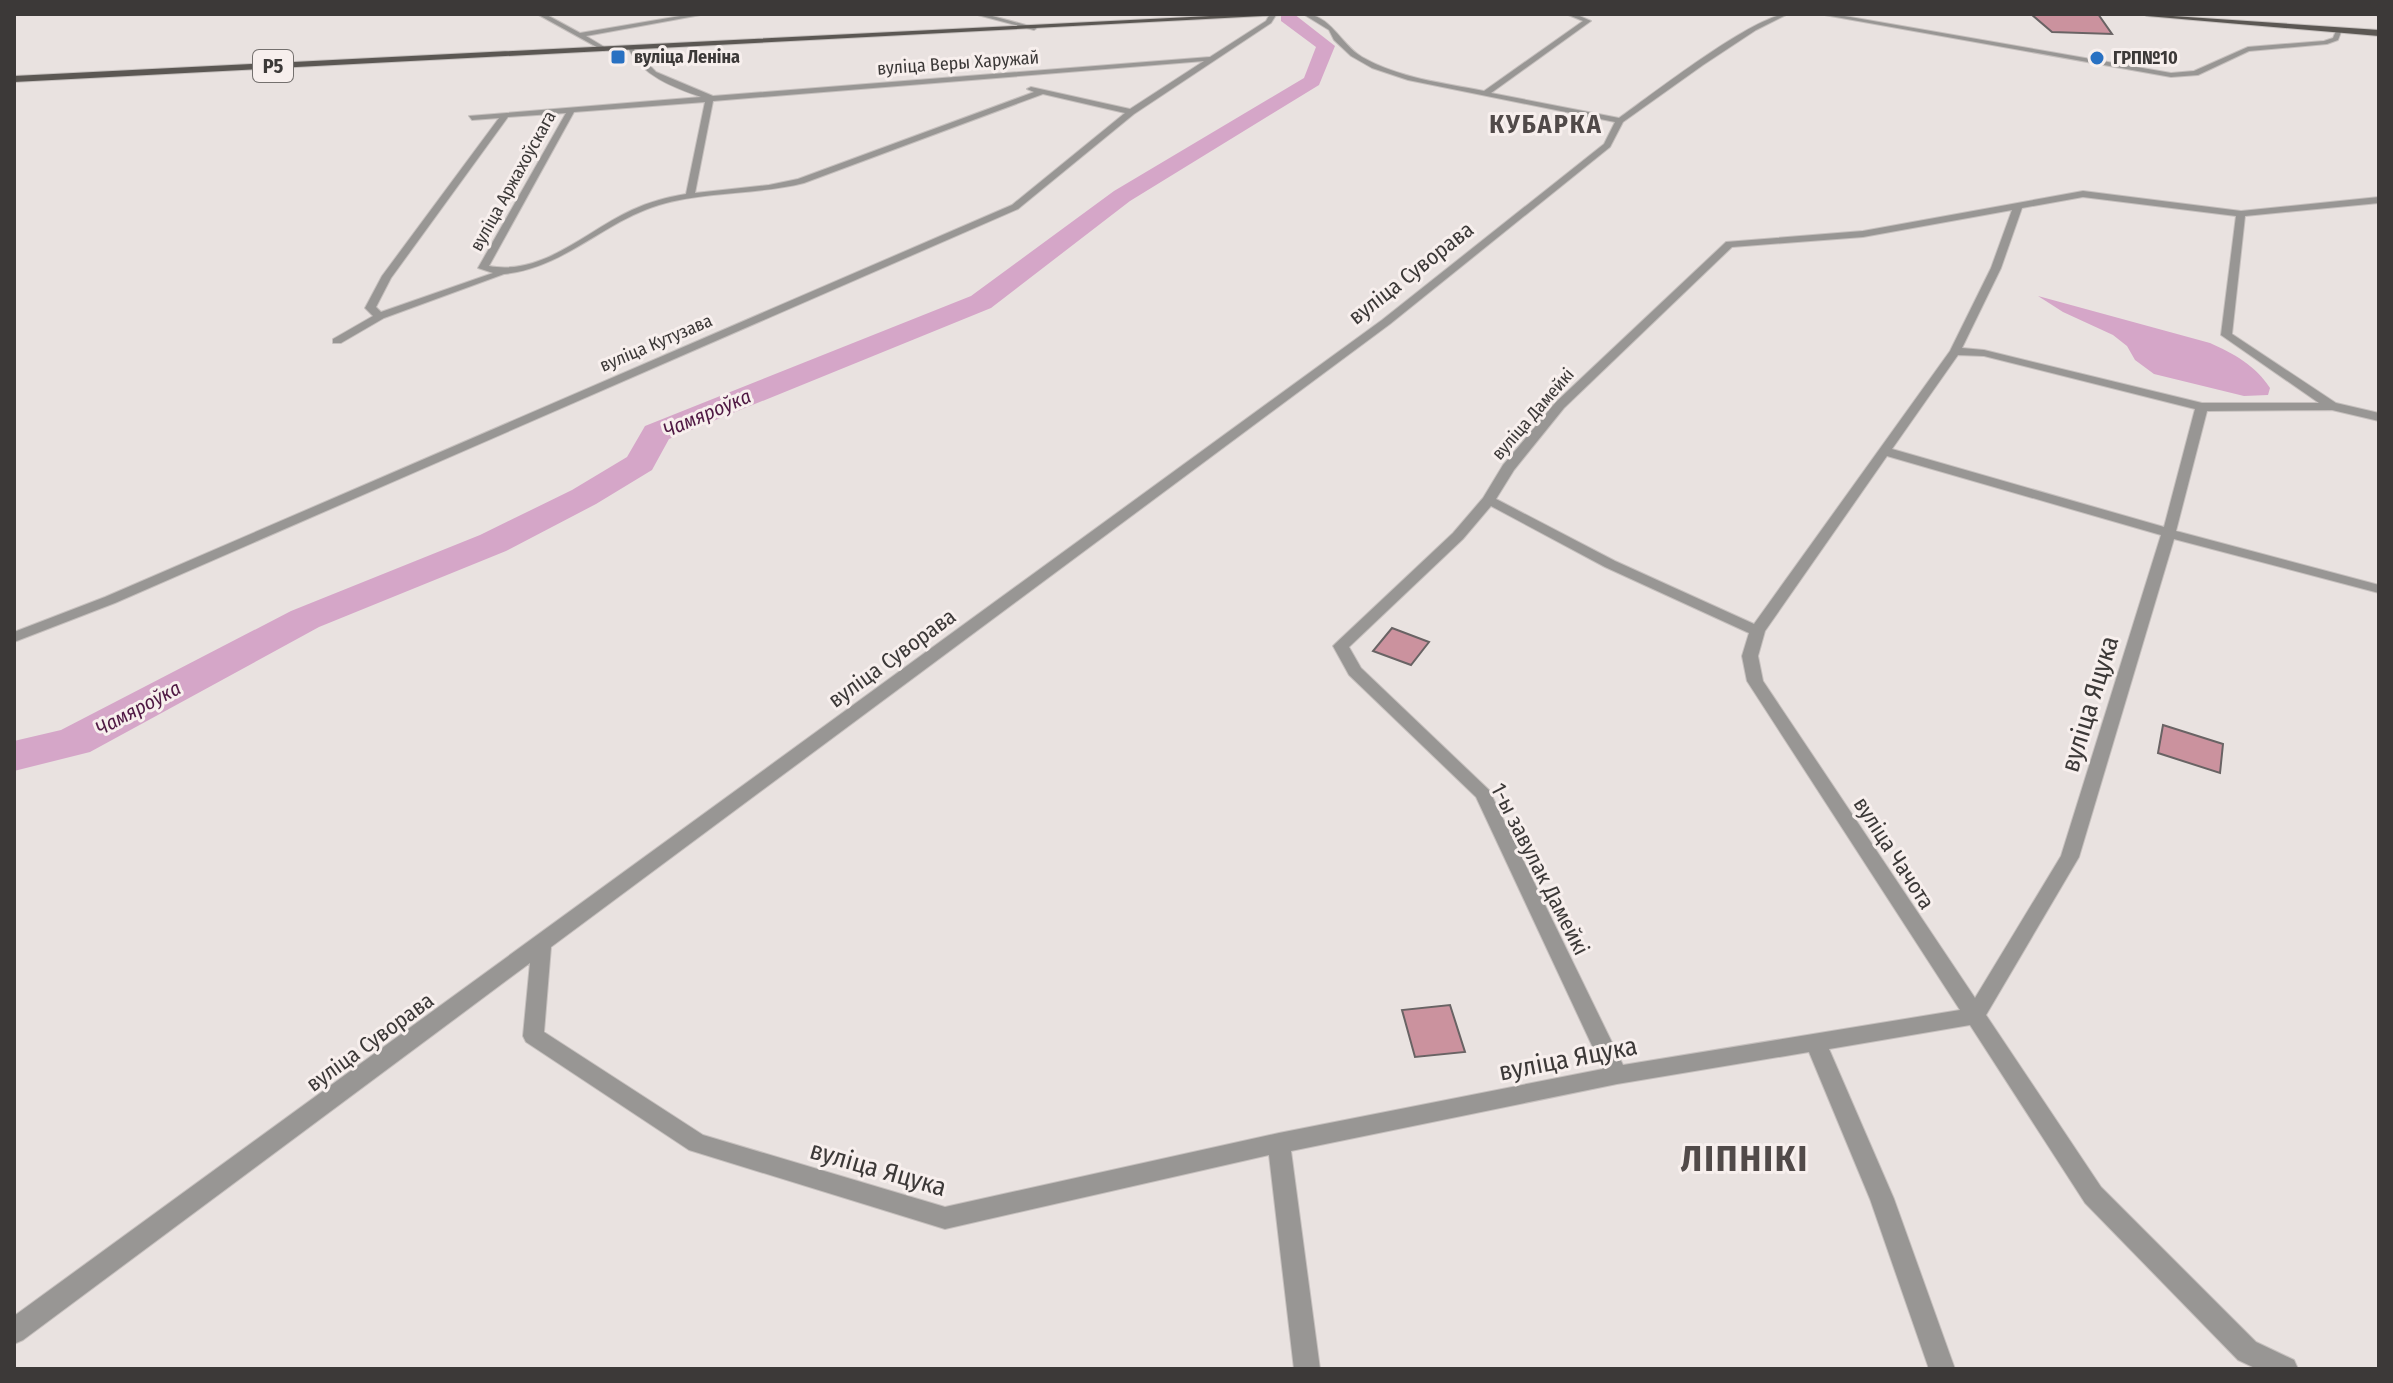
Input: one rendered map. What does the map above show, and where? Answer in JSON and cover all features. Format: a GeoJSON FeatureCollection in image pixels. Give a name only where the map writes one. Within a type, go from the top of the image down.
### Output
{"type":"FeatureCollection","features":[{"type":"Feature","properties":{"kind":"main road","name":"Р5"},"geometry":{"type":"LineString","coordinates":[[14,79],[1298,14]]}},
{"type":"Feature","properties":{"kind":"main road"},"geometry":{"type":"LineString","coordinates":[[2147,14],[2379,33]]}},
{"type":"Feature","properties":{"kind":"street"},"geometry":{"type":"LineString","coordinates":[[540,14],[604,49]]}},
{"type":"Feature","properties":{"kind":"street"},"geometry":{"type":"LineString","coordinates":[[581,35],[703,14]]}},
{"type":"Feature","properties":{"kind":"street"},"geometry":{"type":"LineString","coordinates":[[977,14],[1034,28]]}},
{"type":"Feature","properties":{"kind":"street"},"geometry":{"type":"LineString","coordinates":[[1184,14],[1196,19]]}},
{"type":"Feature","properties":{"kind":"street"},"geometry":{"type":"LineString","coordinates":[[1306,14],[1332,29],[1335,39],[1377,68],[1408,78],[1588,112],[1620,121]]}},
{"type":"Feature","properties":{"kind":"street"},"geometry":{"type":"LineString","coordinates":[[1487,92],[1588,21],[1569,14]]}},
{"type":"Feature","properties":{"kind":"street","name":"вуліца Суворава"},"geometry":{"type":"LineString","coordinates":[[14,1331],[1386,322],[1607,145],[1620,121],[1754,29],[1785,14]]}},
{"type":"Feature","properties":{"kind":"street"},"geometry":{"type":"LineString","coordinates":[[1822,14],[2171,75],[2195,73],[2248,49],[2325,43],[2336,39],[2338,32]]}},
{"type":"Feature","properties":{"kind":"street","name":"вуліца Кутузава"},"geometry":{"type":"LineString","coordinates":[[14,637],[125,593],[1015,207],[1131,112],[1209,58],[1269,22],[1273,15]]}},
{"type":"Feature","properties":{"kind":"street","name":"вуліца Веры Харужай"},"geometry":{"type":"LineString","coordinates":[[631,48],[636,61],[677,85],[710,98]]}},
{"type":"Feature","properties":{"kind":"street","name":"вуліца Веры Харужай"},"geometry":{"type":"LineString","coordinates":[[472,118],[1209,58]]}},
{"type":"Feature","properties":{"kind":"street"},"geometry":{"type":"LineString","coordinates":[[996,77],[1041,92],[1131,112]]}},
{"type":"Feature","properties":{"kind":"street"},"geometry":{"type":"LineString","coordinates":[[337,341],[380,316],[548,259],[639,209],[690,194],[741,193],[789,184],[984,110],[1041,92]]}},
{"type":"Feature","properties":{"kind":"street"},"geometry":{"type":"LineString","coordinates":[[690,194],[710,98]]}},
{"type":"Feature","properties":{"kind":"street"},"geometry":{"type":"LineString","coordinates":[[1588,112],[1635,110]]}},
{"type":"Feature","properties":{"kind":"street","name":"вуліца Аржахоўскага"},"geometry":{"type":"LineString","coordinates":[[499,274],[483,268],[571,111]]}},
{"type":"Feature","properties":{"kind":"street"},"geometry":{"type":"LineString","coordinates":[[380,316],[370,308],[386,278],[505,116]]}},
{"type":"Feature","properties":{"kind":"street","name":"вуліца Дамейкі"},"geometry":{"type":"LineString","coordinates":[[1489,500],[1508,468],[1560,405],[1729,244],[1863,234],[2083,194],[2241,214],[2379,200]]}},
{"type":"Feature","properties":{"kind":"street","name":"вуліца Чачота"},"geometry":{"type":"LineString","coordinates":[[2017,208],[1996,268],[1955,351],[1757,631],[1750,656],[1755,681],[2093,1195],[2247,1351],[2285,1369]]}},
{"type":"Feature","properties":{"kind":"street"},"geometry":{"type":"LineString","coordinates":[[2241,214],[2226,335],[2332,406]]}},
{"type":"Feature","properties":{"kind":"street"},"geometry":{"type":"LineString","coordinates":[[1955,351],[1984,353],[2202,407],[2332,406],[2379,417]]}},
{"type":"Feature","properties":{"kind":"street","name":"вуліца Яцука"},"geometry":{"type":"LineString","coordinates":[[542,942],[533,1036],[697,1143],[945,1218],[1279,1143],[1617,1075],[1975,1016],[2070,857],[2169,533],[2202,407]]}},
{"type":"Feature","properties":{"kind":"street"},"geometry":{"type":"LineString","coordinates":[[1885,451],[2169,533],[2379,589]]}},
{"type":"Feature","properties":{"kind":"street"},"geometry":{"type":"LineString","coordinates":[[1489,500],[1610,564],[1757,631]]}},
{"type":"Feature","properties":{"kind":"street","name":"1-ы завулак Дамейкі"},"geometry":{"type":"LineString","coordinates":[[1489,500],[1458,536],[1341,646],[1355,671],[1483,794],[1617,1075]]}},
{"type":"Feature","properties":{"kind":"street"},"geometry":{"type":"LineString","coordinates":[[1815,1041],[1882,1199],[1942,1369]]}},
{"type":"Feature","properties":{"kind":"street"},"geometry":{"type":"LineString","coordinates":[[1279,1143],[1307,1369]]}},
{"type":"Feature","properties":{"kind":"shaded area"},"geometry":{"type":"Polygon","coordinates":[[[2038,296],[2210,343],[2251,367],[2270,388],[2268,395],[2244,396],[2154,374],[2135,360],[2127,346],[2113,335],[2063,312],[2038,296]]]}},
{"type":"Feature","properties":{"kind":"building"},"geometry":{"type":"Polygon","coordinates":[[[2031,14],[2098,14],[2112,34],[2052,32],[2031,14]]]}},
{"type":"Feature","properties":{"kind":"building"},"geometry":{"type":"Polygon","coordinates":[[[1392,628],[1429,642],[1411,665],[1373,651],[1392,628]]]}},
{"type":"Feature","properties":{"kind":"building"},"geometry":{"type":"Polygon","coordinates":[[[2163,725],[2223,744],[2220,773],[2158,753],[2163,725]]]}},
{"type":"Feature","properties":{"kind":"building"},"geometry":{"type":"Polygon","coordinates":[[[1450,1005],[1465,1052],[1415,1057],[1402,1010],[1450,1005]]]}},
{"type":"Feature","properties":{"kind":"waterway","name":"Чамяроўка"},"geometry":{"type":"LineString","coordinates":[[14,756],[74,742],[305,619],[493,543],[584,497],[640,463],[656,433],[981,302],[1122,196],[1312,81],[1326,46],[1287,17]]}},
{"type":"Feature","properties":{"kind":"place","name":"вуліца Леніна"},"geometry":{"type":"Point","coordinates":[618,57]}},
{"type":"Feature","properties":{"kind":"place","name":"ГРП№10"},"geometry":{"type":"Point","coordinates":[2097,58]}},
{"type":"Feature","properties":{"kind":"district","name":"КУБАРКА"},"geometry":{"type":"Point","coordinates":[1546,124]}},
{"type":"Feature","properties":{"kind":"district","name":"ЛІПНІКІ"},"geometry":{"type":"Point","coordinates":[1745,1159]}}]}
